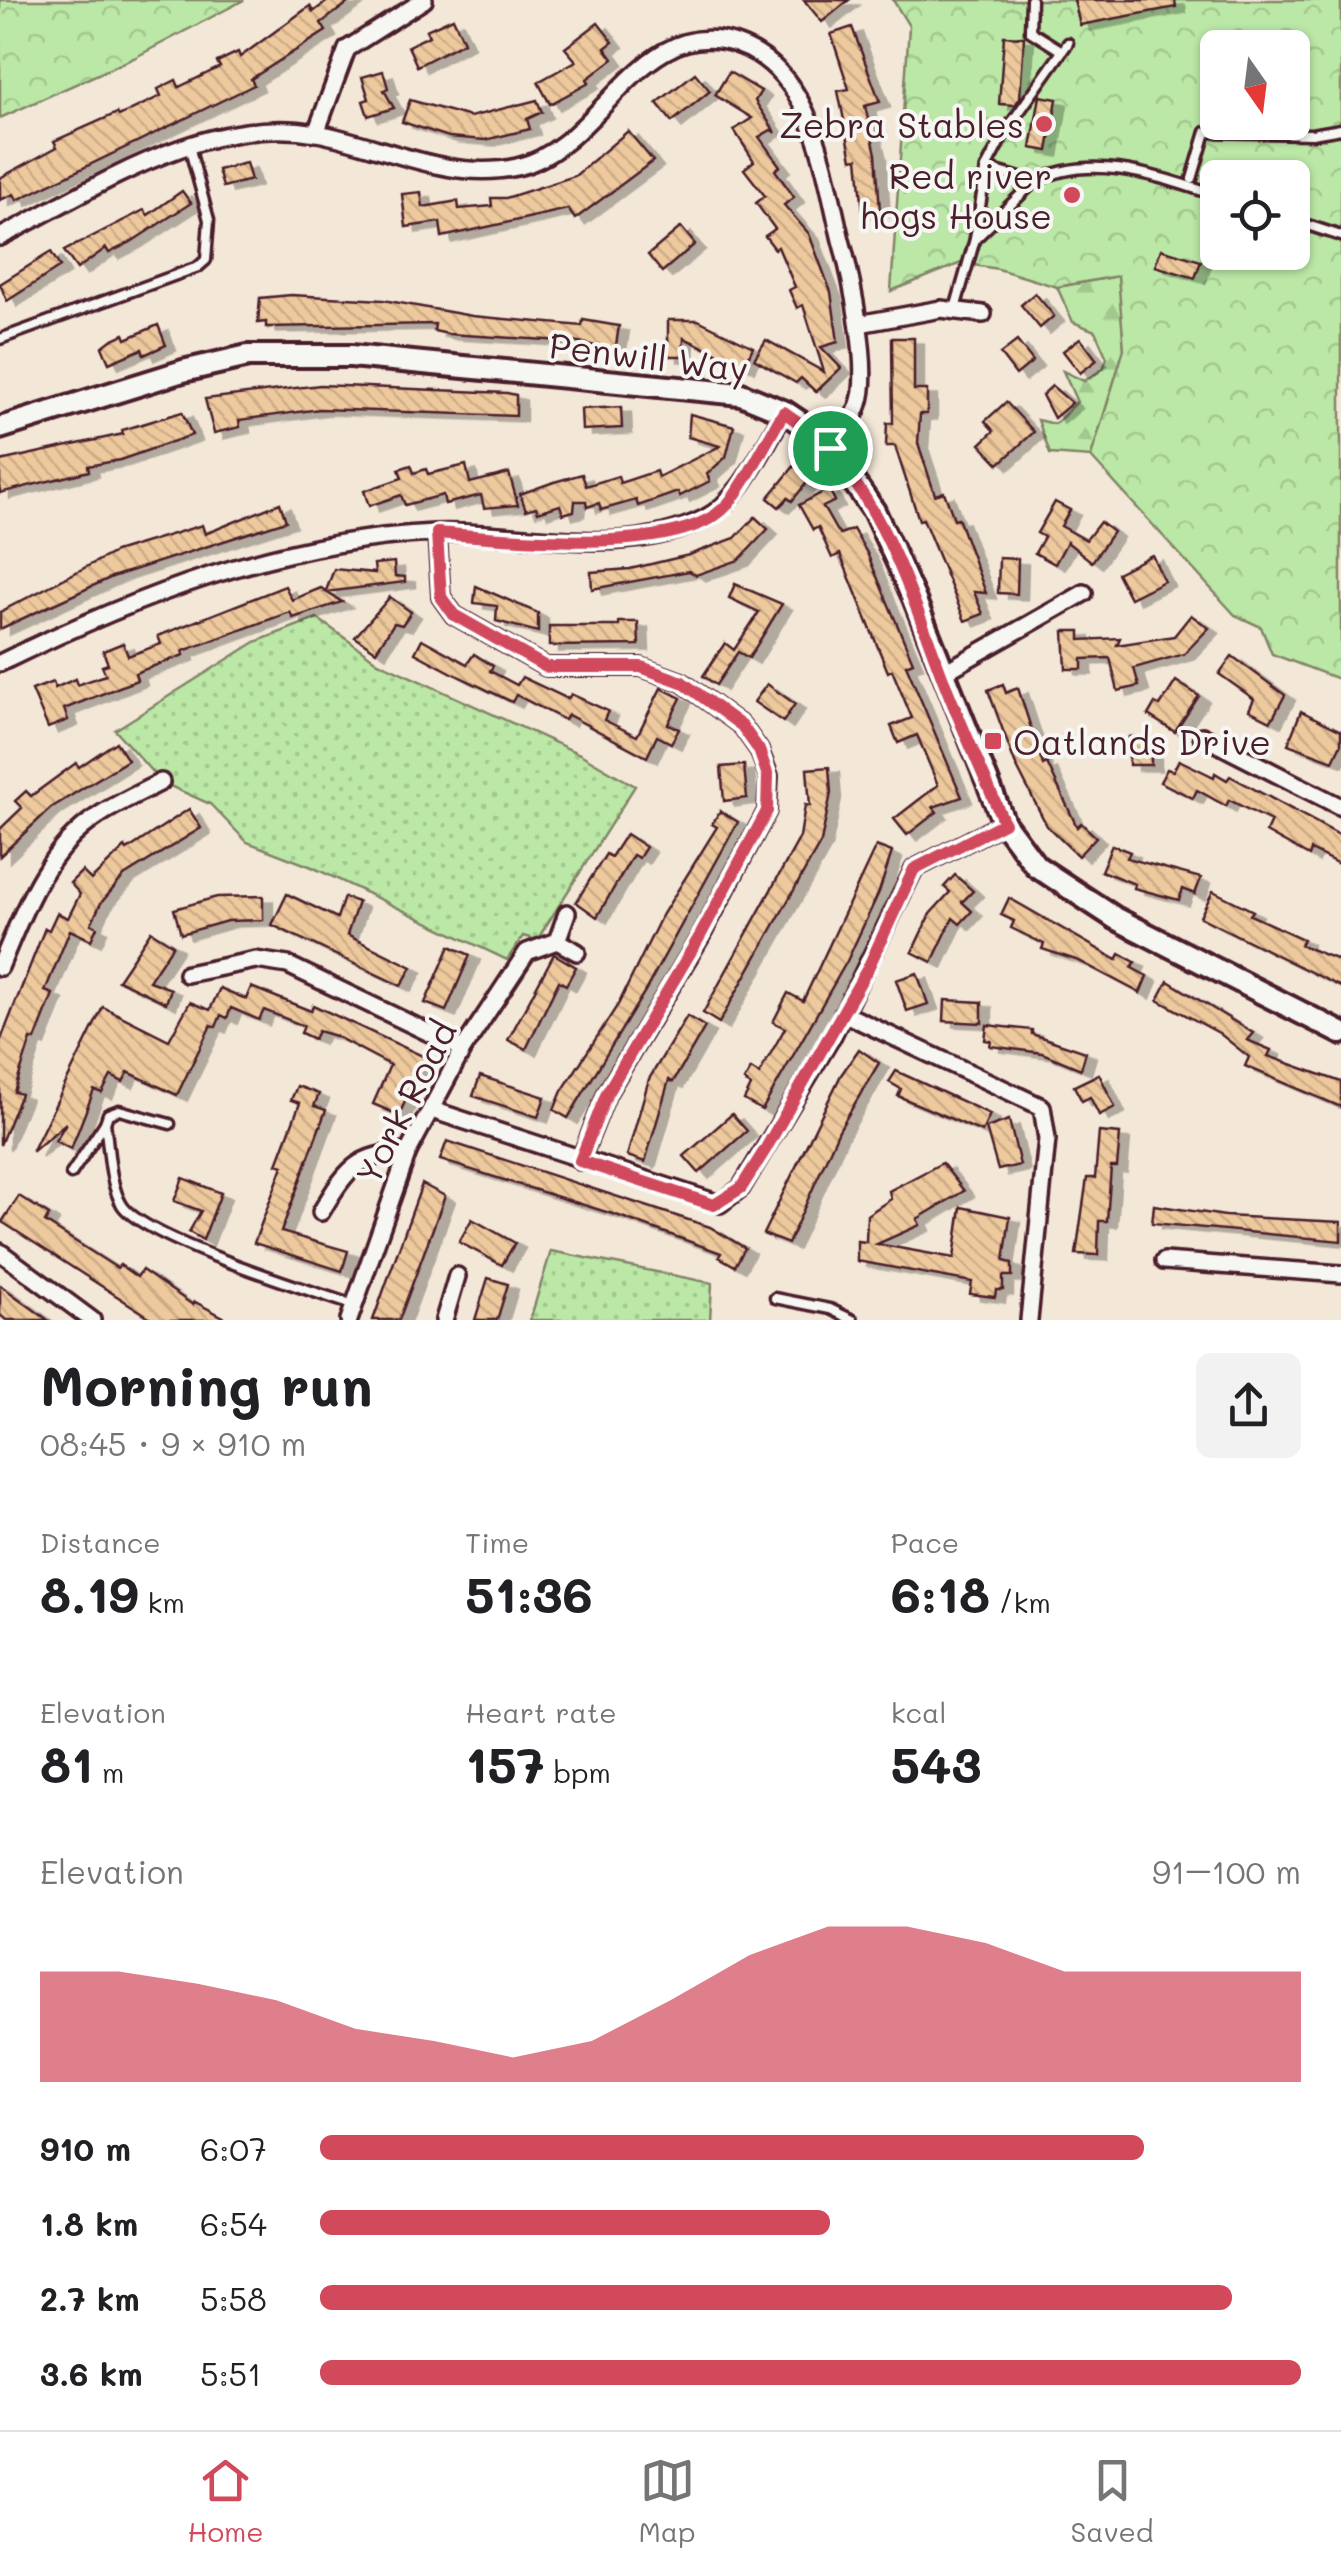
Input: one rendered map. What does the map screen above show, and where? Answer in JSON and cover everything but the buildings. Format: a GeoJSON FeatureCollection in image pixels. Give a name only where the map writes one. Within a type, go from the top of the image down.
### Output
{"type":"FeatureCollection","features":[{"type":"Feature","properties":{"kind":"street"},"geometry":{"type":"LineString","coordinates":[[316,133],[347,49],[424,0]]}},
{"type":"Feature","properties":{"kind":"street"},"geometry":{"type":"LineString","coordinates":[[0,237],[211,138],[316,133],[443,166],[517,168],[548,155],[589,123],[632,76],[671,48],[709,38],[732,42],[776,65],[807,114],[845,254],[858,324],[861,402],[830,448]]}},
{"type":"Feature","properties":{"kind":"street"},"geometry":{"type":"LineString","coordinates":[[858,324],[956,309],[983,314]]}},
{"type":"Feature","properties":{"kind":"street","name":"Penwill Way"},"geometry":{"type":"LineString","coordinates":[[0,428],[214,363],[304,354],[741,394],[784,412],[830,448],[874,511],[1004,823],[1036,866],[1071,894],[1341,1033]]}},
{"type":"Feature","properties":{"kind":"street"},"geometry":{"type":"LineString","coordinates":[[0,662],[142,599],[304,548],[437,533],[588,543],[683,528],[723,509],[784,412]]}},
{"type":"Feature","properties":{"kind":"street"},"geometry":{"type":"LineString","coordinates":[[437,533],[441,597],[454,615],[546,667],[641,667],[682,682],[742,726],[759,750],[768,776],[767,811],[683,967],[607,1093],[580,1161]]}},
{"type":"Feature","properties":{"kind":"street"},"geometry":{"type":"LineString","coordinates":[[942,674],[1084,593]]}},
{"type":"Feature","properties":{"kind":"street"},"geometry":{"type":"LineString","coordinates":[[1202,736],[1341,807]]}},
{"type":"Feature","properties":{"kind":"street"},"geometry":{"type":"LineString","coordinates":[[0,966],[32,890],[58,854],[96,816],[160,782]]}},
{"type":"Feature","properties":{"kind":"street"},"geometry":{"type":"LineString","coordinates":[[432,1110],[714,1205],[741,1188],[843,1014],[914,869],[1004,823]]}},
{"type":"Feature","properties":{"kind":"street"},"geometry":{"type":"LineString","coordinates":[[567,913],[557,941],[577,952]]}},
{"type":"Feature","properties":{"kind":"street","name":"York Road"},"geometry":{"type":"LineString","coordinates":[[351,1313],[408,1152],[463,1050],[527,952],[557,941]]}},
{"type":"Feature","properties":{"kind":"street"},"geometry":{"type":"LineString","coordinates":[[188,974],[256,960],[288,966],[463,1050]]}},
{"type":"Feature","properties":{"kind":"street"},"geometry":{"type":"LineString","coordinates":[[843,1014],[1042,1107],[1047,1140],[1029,1320]]}},
{"type":"Feature","properties":{"kind":"street"},"geometry":{"type":"LineString","coordinates":[[321,1212],[343,1177],[370,1154],[408,1152]]}},
{"type":"Feature","properties":{"kind":"street"},"geometry":{"type":"LineString","coordinates":[[0,1252],[92,1320]]}},
{"type":"Feature","properties":{"kind":"street"},"geometry":{"type":"LineString","coordinates":[[1164,1261],[1341,1274]]}},
{"type":"Feature","properties":{"kind":"street"},"geometry":{"type":"LineString","coordinates":[[444,1320],[457,1276]]}},
{"type":"Feature","properties":{"kind":"lane"},"geometry":{"type":"LineString","coordinates":[[956,309],[975,239],[986,168],[1004,132],[1065,47],[1030,32],[1032,0]]}},
{"type":"Feature","properties":{"kind":"lane"},"geometry":{"type":"LineString","coordinates":[[1192,179],[1206,132],[1312,134],[1341,130]]}},
{"type":"Feature","properties":{"kind":"lane"},"geometry":{"type":"LineString","coordinates":[[0,339],[198,267],[206,260],[209,220],[189,146]]}},
{"type":"Feature","properties":{"kind":"lane"},"geometry":{"type":"LineString","coordinates":[[986,168],[1034,182]]}},
{"type":"Feature","properties":{"kind":"lane"},"geometry":{"type":"LineString","coordinates":[[975,239],[1034,182],[1055,170],[1124,169],[1200,191]]}},
{"type":"Feature","properties":{"kind":"lane"},"geometry":{"type":"LineString","coordinates":[[1310,226],[1341,236]]}},
{"type":"Feature","properties":{"kind":"lane"},"geometry":{"type":"LineString","coordinates":[[70,1174],[108,1114],[119,1110],[170,1124]]}},
{"type":"Feature","properties":{"kind":"lane"},"geometry":{"type":"LineString","coordinates":[[105,1122],[116,1191],[124,1208],[141,1222],[351,1313]]}},
{"type":"Feature","properties":{"kind":"lane"},"geometry":{"type":"LineString","coordinates":[[775,1298],[830,1309],[853,1320]]}},
{"type":"Feature","properties":{"kind":"green space"},"geometry":{"type":"Polygon","coordinates":[[[0,0],[244,0],[134,58],[0,118],[0,0]]]}},
{"type":"Feature","properties":{"kind":"green space"},"geometry":{"type":"Polygon","coordinates":[[[893,0],[1341,0],[1341,680],[1272,654],[1261,627],[1235,615],[1091,457],[1124,349],[1118,276],[1057,287],[998,269],[961,263],[891,291],[909,26],[893,0]]]}},
{"type":"Feature","properties":{"kind":"green space"},"geometry":{"type":"Polygon","coordinates":[[[1119,276],[1124,349],[1091,457],[1050,454],[1038,420],[1055,424],[1077,402],[1063,371],[1084,381],[1103,369],[1107,358],[1095,331],[1073,322],[1057,287],[1119,276]]]}},
{"type":"Feature","properties":{"kind":"green space"},"geometry":{"type":"Polygon","coordinates":[[[317,618],[378,662],[580,754],[635,786],[537,940],[523,936],[507,960],[312,867],[247,842],[210,804],[161,782],[115,730],[255,642],[317,618]]]}},
{"type":"Feature","properties":{"kind":"green space"},"geometry":{"type":"Polygon","coordinates":[[[551,1251],[712,1283],[710,1320],[530,1320],[551,1251]]]}},
{"type":"Feature","properties":{"kind":"place","name":"Zebra Stables"},"geometry":{"type":"Point","coordinates":[1044,124]}},
{"type":"Feature","properties":{"kind":"place","name":"Red river hogs House"},"geometry":{"type":"Point","coordinates":[1072,195]}},
{"type":"Feature","properties":{"kind":"place","name":"Oatlands Drive"},"geometry":{"type":"Point","coordinates":[993,741]}},
{"type":"Feature","properties":{"kind":"route"},"geometry":{"type":"LineString","coordinates":[[784,412],[812,430],[830,448],[874,511],[914,598],[945,684],[1004,823],[914,869],[868,968],[765,1150],[741,1188],[714,1205],[580,1161],[607,1093],[657,1013],[767,811],[768,776],[759,750],[742,726],[682,682],[641,667],[546,667],[454,615],[441,597],[437,533],[588,543],[683,528],[723,509],[784,412]]}}]}
